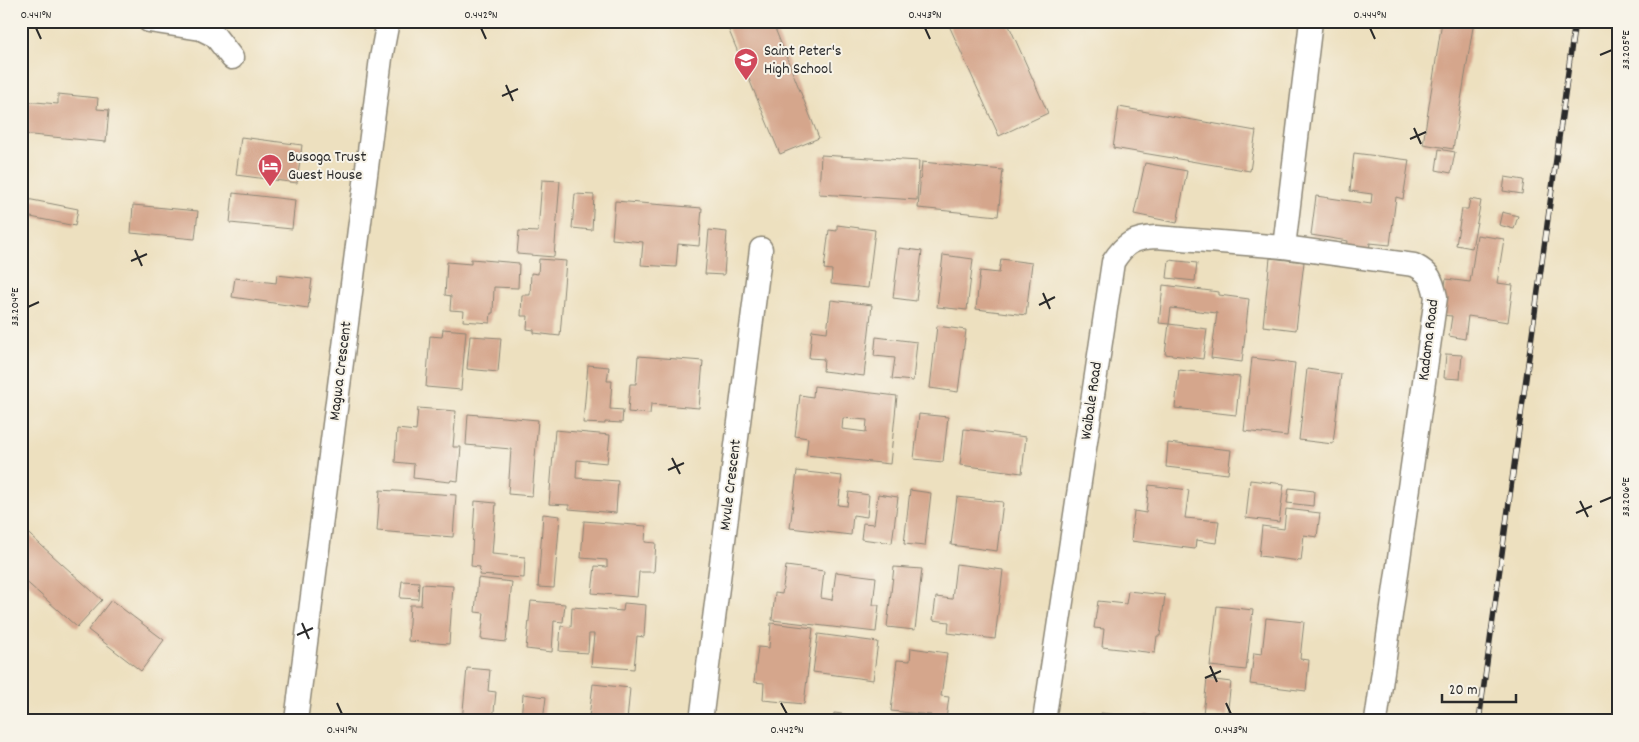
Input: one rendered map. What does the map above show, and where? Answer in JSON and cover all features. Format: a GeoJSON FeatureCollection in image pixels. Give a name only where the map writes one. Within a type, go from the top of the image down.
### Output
{"type":"FeatureCollection","features":[{"type":"Feature","properties":{"kind":"street"},"geometry":{"type":"LineString","coordinates":[[149,21],[201,29],[215,36],[232,58]]}},
{"type":"Feature","properties":{"kind":"street","name":"Magwa Crescent"},"geometry":{"type":"LineString","coordinates":[[296,721],[381,58],[388,21]]}},
{"type":"Feature","properties":{"kind":"street"},"geometry":{"type":"LineString","coordinates":[[1284,247],[1311,21]]}},
{"type":"Feature","properties":{"kind":"street","name":"Waibale Road"},"geometry":{"type":"LineString","coordinates":[[1044,721],[1112,262],[1121,249],[1130,242],[1142,238],[1156,237],[1284,247]]}},
{"type":"Feature","properties":{"kind":"street","name":"Kadama Road"},"geometry":{"type":"LineString","coordinates":[[1284,247],[1414,265],[1428,274],[1436,296],[1376,721]]}},
{"type":"Feature","properties":{"kind":"street","name":"Mvule Crescent"},"geometry":{"type":"LineString","coordinates":[[701,721],[761,249]]}},
{"type":"Feature","properties":{"kind":"building"},"geometry":{"type":"Polygon","coordinates":[[[725,21],[772,21],[819,138],[780,154],[725,21]]]}},
{"type":"Feature","properties":{"kind":"building"},"geometry":{"type":"Polygon","coordinates":[[[853,21],[869,21],[855,27],[853,21]]]}},
{"type":"Feature","properties":{"kind":"building"},"geometry":{"type":"Polygon","coordinates":[[[947,21],[1007,21],[1048,113],[999,136],[947,21]]]}},
{"type":"Feature","properties":{"kind":"building"},"geometry":{"type":"Polygon","coordinates":[[[1442,21],[1474,21],[1453,149],[1423,144],[1442,21]]]}},
{"type":"Feature","properties":{"kind":"building"},"geometry":{"type":"Polygon","coordinates":[[[58,94],[98,98],[97,109],[109,110],[106,142],[21,134],[24,101],[58,104],[58,94]]]}},
{"type":"Feature","properties":{"kind":"building"},"geometry":{"type":"Polygon","coordinates":[[[1119,107],[1256,131],[1250,171],[1113,148],[1119,107]]]}},
{"type":"Feature","properties":{"kind":"building"},"geometry":{"type":"Polygon","coordinates":[[[241,137],[302,145],[297,183],[236,175],[241,137]]]}},
{"type":"Feature","properties":{"kind":"building"},"geometry":{"type":"Polygon","coordinates":[[[1439,149],[1455,152],[1451,173],[1436,170],[1439,149]]]}},
{"type":"Feature","properties":{"kind":"building"},"geometry":{"type":"Polygon","coordinates":[[[1354,153],[1409,160],[1403,199],[1396,197],[1390,245],[1370,243],[1369,251],[1347,248],[1348,241],[1311,235],[1316,196],[1371,204],[1372,194],[1350,191],[1354,153]]]}},
{"type":"Feature","properties":{"kind":"building"},"geometry":{"type":"Polygon","coordinates":[[[821,155],[919,161],[917,200],[819,194],[821,155]]]}},
{"type":"Feature","properties":{"kind":"building"},"geometry":{"type":"Polygon","coordinates":[[[922,162],[1003,170],[998,216],[918,208],[922,162]]]}},
{"type":"Feature","properties":{"kind":"building"},"geometry":{"type":"Polygon","coordinates":[[[1145,163],[1187,171],[1177,223],[1134,214],[1145,163]]]}},
{"type":"Feature","properties":{"kind":"building"},"geometry":{"type":"Polygon","coordinates":[[[1505,177],[1524,180],[1522,194],[1503,191],[1505,177]]]}},
{"type":"Feature","properties":{"kind":"building"},"geometry":{"type":"Polygon","coordinates":[[[542,180],[560,181],[554,257],[517,254],[519,231],[538,232],[542,180]]]}},
{"type":"Feature","properties":{"kind":"building"},"geometry":{"type":"Polygon","coordinates":[[[233,193],[295,200],[292,229],[230,223],[233,193]]]}},
{"type":"Feature","properties":{"kind":"building"},"geometry":{"type":"Polygon","coordinates":[[[575,194],[594,195],[592,230],[572,228],[575,194]]]}},
{"type":"Feature","properties":{"kind":"building"},"geometry":{"type":"Polygon","coordinates":[[[22,198],[78,209],[75,226],[21,215],[22,198]]]}},
{"type":"Feature","properties":{"kind":"building"},"geometry":{"type":"Polygon","coordinates":[[[1470,199],[1481,201],[1472,248],[1456,245],[1462,209],[1468,209],[1470,199]]]}},
{"type":"Feature","properties":{"kind":"building"},"geometry":{"type":"Polygon","coordinates":[[[615,201],[702,208],[699,246],[678,244],[676,267],[641,265],[643,242],[612,239],[615,201]]]}},
{"type":"Feature","properties":{"kind":"building"},"geometry":{"type":"Polygon","coordinates":[[[133,205],[198,211],[195,239],[131,233],[133,205]]]}},
{"type":"Feature","properties":{"kind":"building"},"geometry":{"type":"Polygon","coordinates":[[[1502,212],[1518,216],[1514,229],[1499,225],[1502,212]]]}},
{"type":"Feature","properties":{"kind":"building"},"geometry":{"type":"Polygon","coordinates":[[[837,225],[875,230],[868,288],[831,284],[832,270],[824,269],[829,230],[837,231],[837,225]]]}},
{"type":"Feature","properties":{"kind":"building"},"geometry":{"type":"Polygon","coordinates":[[[709,230],[727,232],[724,275],[705,274],[709,230]]]}},
{"type":"Feature","properties":{"kind":"building"},"geometry":{"type":"Polygon","coordinates":[[[1477,235],[1504,239],[1497,283],[1513,285],[1508,322],[1468,316],[1465,339],[1449,336],[1452,316],[1440,315],[1446,279],[1470,282],[1477,235]]]}},
{"type":"Feature","properties":{"kind":"building"},"geometry":{"type":"Polygon","coordinates":[[[899,248],[922,251],[916,301],[893,298],[899,248]]]}},
{"type":"Feature","properties":{"kind":"building"},"geometry":{"type":"Polygon","coordinates":[[[943,255],[973,259],[967,310],[937,307],[943,255]]]}},
{"type":"Feature","properties":{"kind":"building"},"geometry":{"type":"Polygon","coordinates":[[[1270,258],[1304,262],[1296,330],[1263,326],[1270,258]]]}},
{"type":"Feature","properties":{"kind":"building"},"geometry":{"type":"Polygon","coordinates":[[[471,259],[519,263],[518,288],[494,287],[493,313],[491,313],[490,323],[463,321],[464,311],[450,310],[451,296],[445,295],[447,262],[471,264],[471,259]]]}},
{"type":"Feature","properties":{"kind":"building"},"geometry":{"type":"Polygon","coordinates":[[[539,259],[566,261],[560,336],[534,333],[534,330],[527,329],[528,316],[521,316],[522,295],[530,295],[531,273],[538,274],[539,259]]]}},
{"type":"Feature","properties":{"kind":"building"},"geometry":{"type":"Polygon","coordinates":[[[1001,259],[1032,263],[1026,315],[976,309],[980,271],[999,273],[1001,259]]]}},
{"type":"Feature","properties":{"kind":"building"},"geometry":{"type":"Polygon","coordinates":[[[1169,260],[1197,263],[1195,281],[1167,278],[1169,260]]]}},
{"type":"Feature","properties":{"kind":"building"},"geometry":{"type":"Polygon","coordinates":[[[277,275],[312,279],[308,308],[232,297],[235,278],[276,283],[277,275]]]}},
{"type":"Feature","properties":{"kind":"building"},"geometry":{"type":"Polygon","coordinates":[[[1163,285],[1219,292],[1219,295],[1249,299],[1242,362],[1211,358],[1217,313],[1171,308],[1169,324],[1159,323],[1163,285]]]}},
{"type":"Feature","properties":{"kind":"building"},"geometry":{"type":"Polygon","coordinates":[[[831,300],[872,305],[864,376],[823,371],[824,359],[809,358],[812,330],[827,332],[831,300]]]}},
{"type":"Feature","properties":{"kind":"building"},"geometry":{"type":"Polygon","coordinates":[[[1169,324],[1207,329],[1203,359],[1165,354],[1169,324]]]}},
{"type":"Feature","properties":{"kind":"building"},"geometry":{"type":"Polygon","coordinates":[[[937,326],[966,330],[958,392],[930,388],[937,326]]]}},
{"type":"Feature","properties":{"kind":"building"},"geometry":{"type":"Polygon","coordinates":[[[443,329],[466,331],[461,390],[426,387],[430,336],[442,337],[443,329]]]}},
{"type":"Feature","properties":{"kind":"building"},"geometry":{"type":"Polygon","coordinates":[[[470,336],[501,338],[498,372],[467,369],[470,336]]]}},
{"type":"Feature","properties":{"kind":"building"},"geometry":{"type":"Polygon","coordinates":[[[876,337],[917,342],[913,381],[892,379],[895,358],[874,356],[876,337]]]}},
{"type":"Feature","properties":{"kind":"building"},"geometry":{"type":"Polygon","coordinates":[[[1446,354],[1462,355],[1460,379],[1444,378],[1446,354]]]}},
{"type":"Feature","properties":{"kind":"building"},"geometry":{"type":"Polygon","coordinates":[[[638,356],[703,361],[699,408],[651,404],[650,414],[628,412],[630,384],[636,384],[638,356]]]}},
{"type":"Feature","properties":{"kind":"building"},"geometry":{"type":"Polygon","coordinates":[[[1252,358],[1295,363],[1287,436],[1244,431],[1252,358]]]}},
{"type":"Feature","properties":{"kind":"building"},"geometry":{"type":"Polygon","coordinates":[[[588,365],[609,367],[607,381],[612,381],[610,409],[623,410],[622,423],[583,423],[588,365]]]}},
{"type":"Feature","properties":{"kind":"building"},"geometry":{"type":"Polygon","coordinates":[[[1307,369],[1341,374],[1333,444],[1299,440],[1307,369]]]}},
{"type":"Feature","properties":{"kind":"building"},"geometry":{"type":"Polygon","coordinates":[[[1179,370],[1240,377],[1236,415],[1175,408],[1179,370]]]}},
{"type":"Feature","properties":{"kind":"building"},"geometry":{"type":"Polygon","coordinates":[[[814,386],[897,396],[890,464],[806,455],[808,438],[795,436],[800,395],[813,397],[814,386]],[[843,418],[842,429],[866,432],[867,420],[843,418]]]}},
{"type":"Feature","properties":{"kind":"building"},"geometry":{"type":"Polygon","coordinates":[[[418,408],[456,411],[453,447],[461,447],[458,481],[451,480],[450,482],[413,478],[414,464],[395,462],[397,429],[416,431],[418,408]]]}},
{"type":"Feature","properties":{"kind":"building"},"geometry":{"type":"Polygon","coordinates":[[[468,414],[538,420],[532,496],[508,494],[511,449],[466,445],[468,414]]]}},
{"type":"Feature","properties":{"kind":"building"},"geometry":{"type":"Polygon","coordinates":[[[919,414],[948,417],[943,462],[914,459],[919,414]]]}},
{"type":"Feature","properties":{"kind":"building"},"geometry":{"type":"Polygon","coordinates":[[[964,429],[1026,437],[1022,473],[960,465],[964,429]]]}},
{"type":"Feature","properties":{"kind":"building"},"geometry":{"type":"Polygon","coordinates":[[[555,430],[610,435],[607,463],[577,460],[576,478],[618,481],[616,513],[569,509],[569,505],[549,504],[555,430]]]}},
{"type":"Feature","properties":{"kind":"building"},"geometry":{"type":"Polygon","coordinates":[[[1168,443],[1231,450],[1228,474],[1166,467],[1168,443]]]}},
{"type":"Feature","properties":{"kind":"building"},"geometry":{"type":"Polygon","coordinates":[[[797,471],[842,476],[838,505],[847,506],[849,492],[869,495],[867,517],[853,515],[851,535],[790,528],[797,471]]]}},
{"type":"Feature","properties":{"kind":"building"},"geometry":{"type":"Polygon","coordinates":[[[1250,480],[1284,484],[1279,522],[1246,518],[1250,480]]]}},
{"type":"Feature","properties":{"kind":"building"},"geometry":{"type":"Polygon","coordinates":[[[1149,485],[1189,490],[1185,518],[1219,521],[1216,543],[1196,540],[1195,549],[1131,541],[1134,511],[1146,513],[1149,485]]]}},
{"type":"Feature","properties":{"kind":"building"},"geometry":{"type":"Polygon","coordinates":[[[1289,488],[1314,491],[1313,506],[1287,503],[1289,488]]]}},
{"type":"Feature","properties":{"kind":"building"},"geometry":{"type":"Polygon","coordinates":[[[380,490],[456,495],[453,537],[377,531],[380,490]]]}},
{"type":"Feature","properties":{"kind":"building"},"geometry":{"type":"Polygon","coordinates":[[[910,490],[931,493],[925,546],[904,544],[910,490]]]}},
{"type":"Feature","properties":{"kind":"building"},"geometry":{"type":"Polygon","coordinates":[[[878,494],[898,497],[892,543],[861,539],[863,523],[874,524],[878,494]]]}},
{"type":"Feature","properties":{"kind":"building"},"geometry":{"type":"Polygon","coordinates":[[[957,497],[1003,502],[997,551],[951,545],[957,497]]]}},
{"type":"Feature","properties":{"kind":"building"},"geometry":{"type":"Polygon","coordinates":[[[475,501],[496,503],[492,554],[525,557],[524,578],[479,575],[480,567],[471,566],[475,501]]]}},
{"type":"Feature","properties":{"kind":"building"},"geometry":{"type":"Polygon","coordinates":[[[1286,509],[1320,513],[1317,537],[1304,535],[1301,561],[1259,556],[1262,526],[1284,529],[1286,509]]]}},
{"type":"Feature","properties":{"kind":"building"},"geometry":{"type":"Polygon","coordinates":[[[543,514],[560,516],[554,588],[538,587],[543,514]]]}},
{"type":"Feature","properties":{"kind":"building"},"geometry":{"type":"Polygon","coordinates":[[[584,521],[646,526],[645,542],[656,543],[654,572],[639,572],[637,597],[592,593],[595,566],[607,567],[607,560],[581,558],[584,521]]]}},
{"type":"Feature","properties":{"kind":"building"},"geometry":{"type":"Polygon","coordinates":[[[21,527],[102,600],[77,627],[21,577],[21,527]]]}},
{"type":"Feature","properties":{"kind":"building"},"geometry":{"type":"Polygon","coordinates":[[[956,564],[1003,570],[995,639],[948,633],[949,622],[933,620],[936,597],[952,599],[956,564]]]}},
{"type":"Feature","properties":{"kind":"building"},"geometry":{"type":"Polygon","coordinates":[[[786,566],[824,571],[821,598],[832,600],[836,572],[876,577],[873,605],[879,605],[876,632],[772,620],[775,593],[782,594],[786,566]]]}},
{"type":"Feature","properties":{"kind":"building"},"geometry":{"type":"Polygon","coordinates":[[[894,567],[922,569],[915,630],[887,627],[894,567]]]}},
{"type":"Feature","properties":{"kind":"building"},"geometry":{"type":"Polygon","coordinates":[[[478,578],[512,582],[506,642],[481,639],[484,613],[475,612],[478,578]]]}},
{"type":"Feature","properties":{"kind":"building"},"geometry":{"type":"Polygon","coordinates":[[[402,581],[419,582],[418,599],[400,598],[402,581]]]}},
{"type":"Feature","properties":{"kind":"building"},"geometry":{"type":"Polygon","coordinates":[[[422,584],[453,586],[449,644],[408,641],[410,605],[421,605],[422,584]]]}},
{"type":"Feature","properties":{"kind":"building"},"geometry":{"type":"Polygon","coordinates":[[[1128,591],[1165,595],[1160,636],[1157,636],[1155,653],[1102,647],[1104,629],[1094,628],[1098,601],[1126,604],[1128,591]]]}},
{"type":"Feature","properties":{"kind":"building"},"geometry":{"type":"Polygon","coordinates":[[[111,600],[164,640],[141,671],[88,630],[111,600]]]}},
{"type":"Feature","properties":{"kind":"building"},"geometry":{"type":"Polygon","coordinates":[[[531,601],[565,604],[563,622],[554,621],[552,652],[526,649],[531,601]]]}},
{"type":"Feature","properties":{"kind":"building"},"geometry":{"type":"Polygon","coordinates":[[[624,603],[646,605],[644,637],[637,636],[634,669],[591,666],[594,634],[589,634],[588,653],[559,651],[561,626],[571,627],[572,607],[623,611],[624,603]]]}},
{"type":"Feature","properties":{"kind":"building"},"geometry":{"type":"Polygon","coordinates":[[[1217,606],[1253,610],[1246,670],[1210,666],[1217,606]]]}},
{"type":"Feature","properties":{"kind":"building"},"geometry":{"type":"Polygon","coordinates":[[[1266,618],[1304,622],[1300,659],[1309,660],[1306,691],[1250,684],[1254,653],[1262,654],[1266,618]]]}},
{"type":"Feature","properties":{"kind":"building"},"geometry":{"type":"Polygon","coordinates":[[[771,623],[813,628],[804,704],[763,700],[764,683],[754,682],[758,647],[769,648],[771,623]]]}},
{"type":"Feature","properties":{"kind":"building"},"geometry":{"type":"Polygon","coordinates":[[[818,634],[878,642],[873,680],[813,672],[818,634]]]}},
{"type":"Feature","properties":{"kind":"building"},"geometry":{"type":"Polygon","coordinates":[[[911,648],[947,653],[941,696],[949,697],[946,719],[931,717],[931,715],[891,711],[897,660],[910,661],[911,648]]]}},
{"type":"Feature","properties":{"kind":"building"},"geometry":{"type":"Polygon","coordinates":[[[467,668],[490,670],[488,691],[496,692],[493,721],[462,721],[467,668]]]}},
{"type":"Feature","properties":{"kind":"building"},"geometry":{"type":"Polygon","coordinates":[[[1207,679],[1231,682],[1227,716],[1203,714],[1207,679]]]}},
{"type":"Feature","properties":{"kind":"building"},"geometry":{"type":"Polygon","coordinates":[[[593,684],[630,688],[627,721],[583,721],[583,716],[589,717],[593,684]]]}},
{"type":"Feature","properties":{"kind":"building"},"geometry":{"type":"Polygon","coordinates":[[[523,694],[546,697],[543,721],[521,721],[523,694]]]}},
{"type":"Feature","properties":{"kind":"building"},"geometry":{"type":"Polygon","coordinates":[[[834,713],[858,716],[858,721],[833,721],[834,713]]]}},
{"type":"Feature","properties":{"kind":"building"},"geometry":{"type":"Polygon","coordinates":[[[1101,713],[1135,717],[1135,721],[1100,721],[1101,713]]]}},
{"type":"Feature","properties":{"kind":"building"},"geometry":{"type":"Polygon","coordinates":[[[1144,715],[1188,720],[1188,721],[1143,721],[1144,715]]]}},
{"type":"Feature","properties":{"kind":"railway"},"geometry":{"type":"LineString","coordinates":[[1479,721],[1575,21]]}},
{"type":"Feature","properties":{"kind":"place","name":"Saint Peter's High School"},"geometry":{"type":"Point","coordinates":[746,81]}},
{"type":"Feature","properties":{"kind":"place","name":"Busoga Trust Guest House"},"geometry":{"type":"Point","coordinates":[270,187]}}]}
